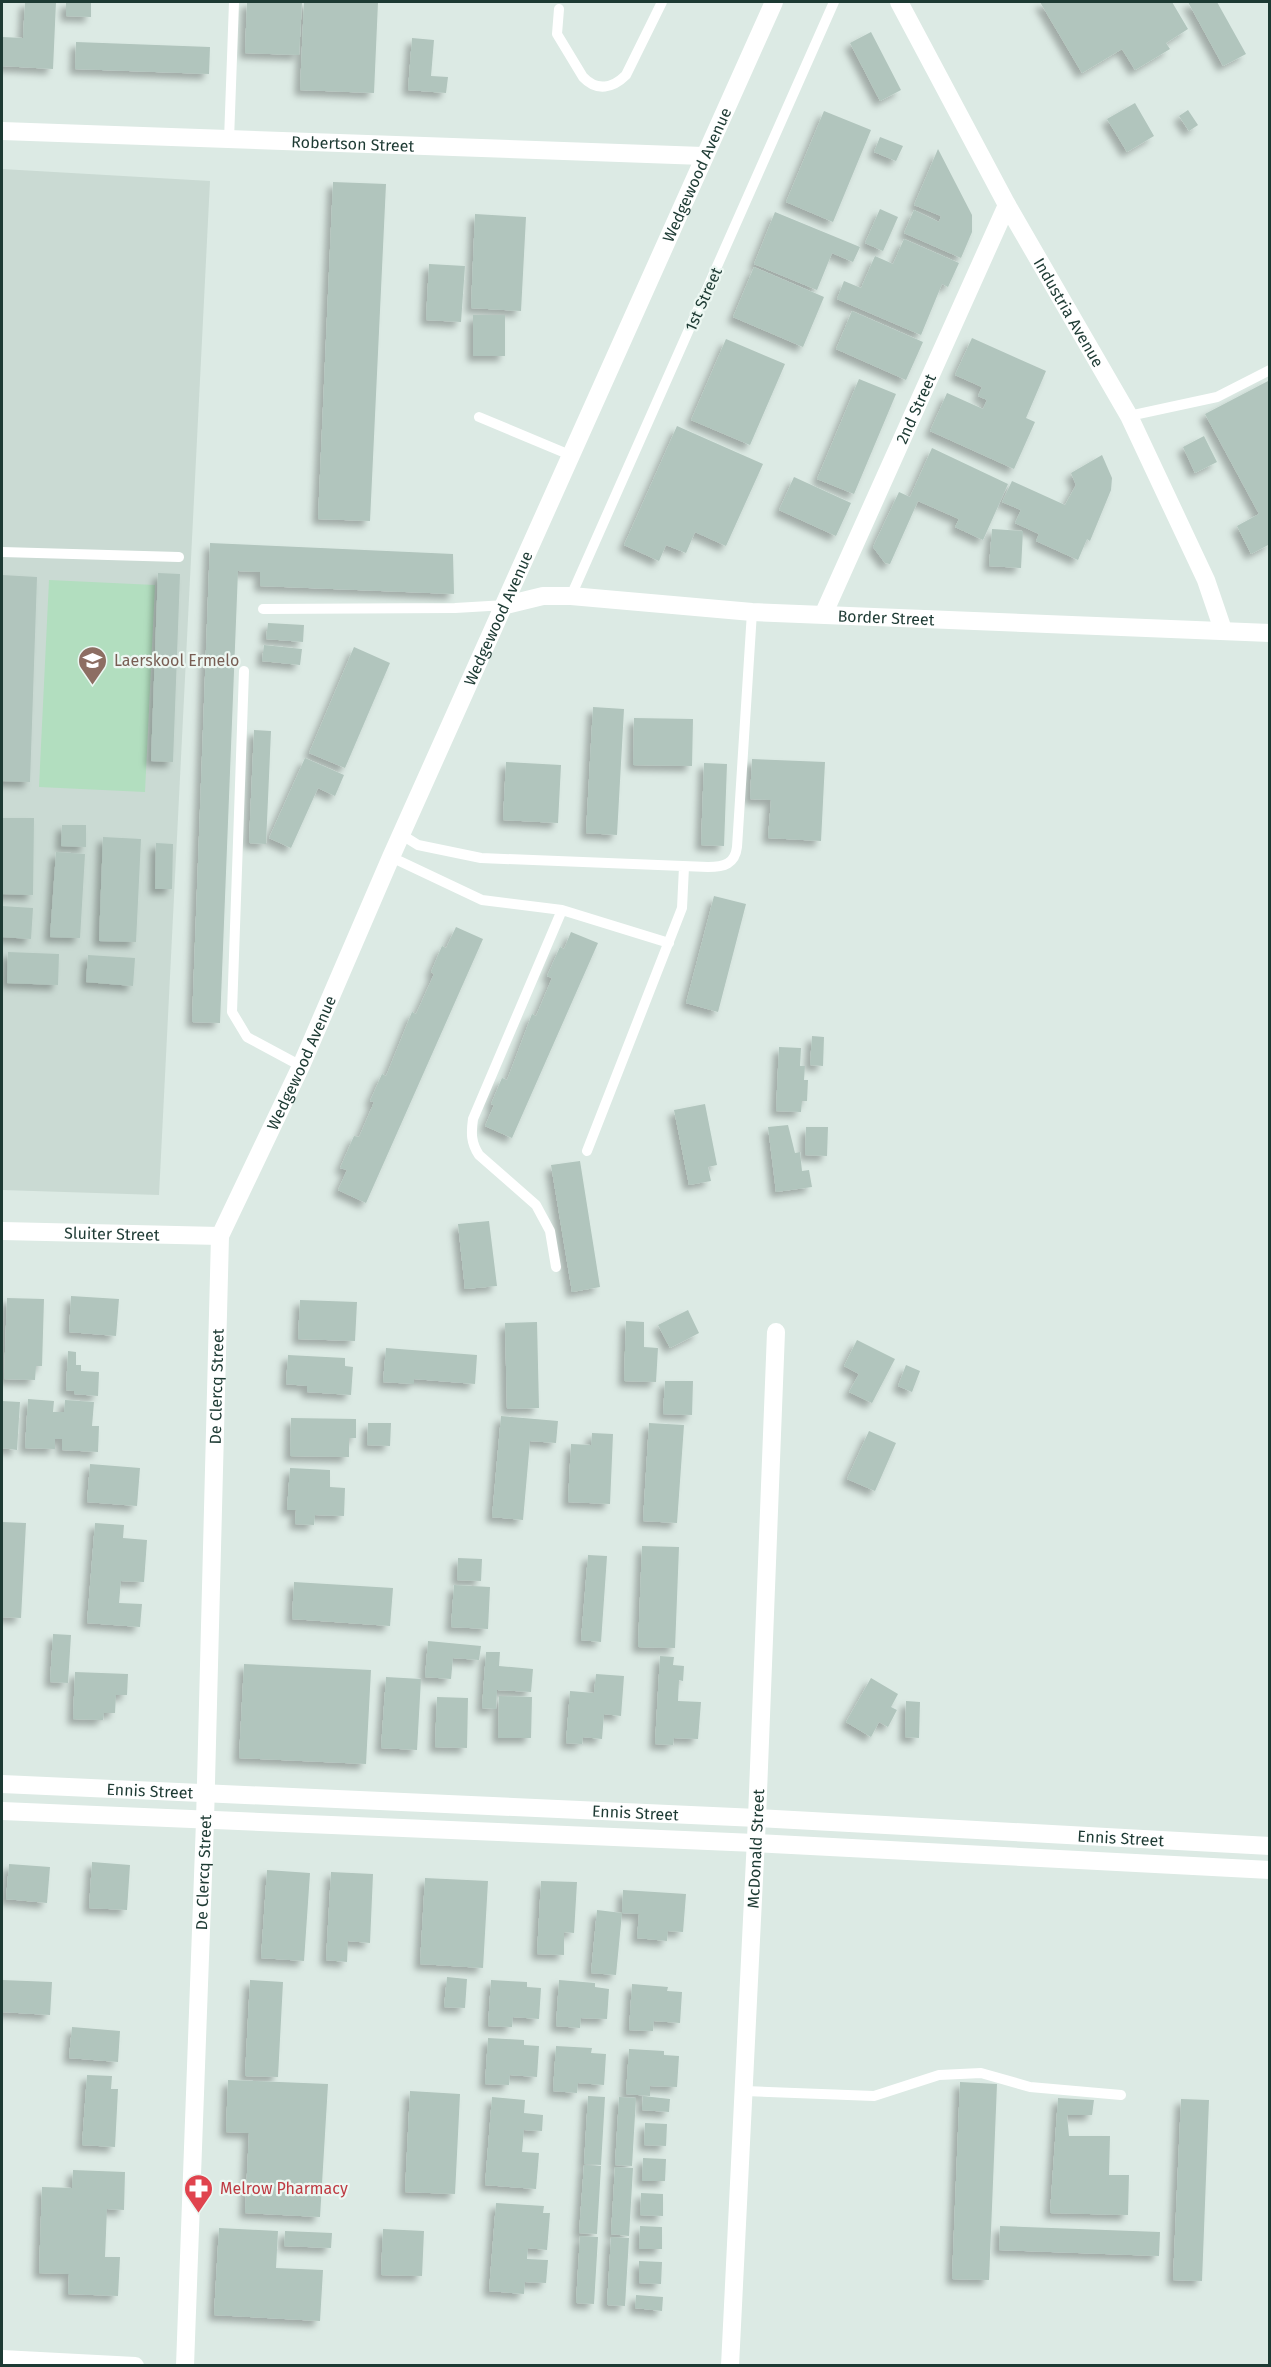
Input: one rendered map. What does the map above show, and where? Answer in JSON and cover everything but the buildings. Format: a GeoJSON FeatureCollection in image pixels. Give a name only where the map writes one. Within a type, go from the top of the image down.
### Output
{"type":"FeatureCollection","features":[{"type":"Feature","properties":{"kind":"street","name":"Wedgewood Avenue"},"geometry":{"type":"LineString","coordinates":[[220,1236],[301,1066],[391,857],[506,605],[570,455],[773,2]]}},
{"type":"Feature","properties":{"kind":"street","name":"Industria Avenue"},"geometry":{"type":"LineString","coordinates":[[899,2],[1007,205],[1129,416],[1206,579],[1223,630]]}},
{"type":"Feature","properties":{"kind":"street","name":"Robertson Street"},"geometry":{"type":"LineString","coordinates":[[2,131],[703,156]]}},
{"type":"Feature","properties":{"kind":"street","name":"2nd Street"},"geometry":{"type":"LineString","coordinates":[[824,613],[1007,205]]}},
{"type":"Feature","properties":{"kind":"street","name":"Border Street"},"geometry":{"type":"LineString","coordinates":[[506,605],[543,596],[572,597],[752,612],[824,613],[1269,633]]}},
{"type":"Feature","properties":{"kind":"street","name":"Sluiter Street"},"geometry":{"type":"LineString","coordinates":[[2,1231],[220,1236]]}},
{"type":"Feature","properties":{"kind":"street","name":"De Clercq Street"},"geometry":{"type":"LineString","coordinates":[[184,2366],[205,1821],[220,1236]]}},
{"type":"Feature","properties":{"kind":"street","name":"McDonald Street"},"geometry":{"type":"LineString","coordinates":[[730,2366],[745,2091],[776,1332]]}},
{"type":"Feature","properties":{"kind":"street","name":"Ennis Street"},"geometry":{"type":"LineString","coordinates":[[2,1785],[757,1818],[1269,1846]]}},
{"type":"Feature","properties":{"kind":"street","name":"Ennis Street"},"geometry":{"type":"LineString","coordinates":[[2,1811],[755,1844],[1269,1870]]}},
{"type":"Feature","properties":{"kind":"street"},"geometry":{"type":"LineString","coordinates":[[10,2361],[135,2366]]}},
{"type":"Feature","properties":{"kind":"lane"},"geometry":{"type":"LineString","coordinates":[[229,140],[234,2]]}},
{"type":"Feature","properties":{"kind":"lane"},"geometry":{"type":"LineString","coordinates":[[559,9],[557,34],[583,77],[600,87],[618,83],[626,75],[662,2]]}},
{"type":"Feature","properties":{"kind":"lane","name":"1st Street"},"geometry":{"type":"LineString","coordinates":[[572,597],[834,2]]}},
{"type":"Feature","properties":{"kind":"lane"},"geometry":{"type":"LineString","coordinates":[[1129,416],[1217,397],[1269,370]]}},
{"type":"Feature","properties":{"kind":"lane"},"geometry":{"type":"LineString","coordinates":[[479,417],[570,455]]}},
{"type":"Feature","properties":{"kind":"lane"},"geometry":{"type":"LineString","coordinates":[[2,552],[179,557]]}},
{"type":"Feature","properties":{"kind":"lane"},"geometry":{"type":"LineString","coordinates":[[263,609],[455,609],[506,605]]}},
{"type":"Feature","properties":{"kind":"lane"},"geometry":{"type":"LineString","coordinates":[[402,835],[418,845],[481,858],[684,867],[719,867],[730,863],[736,857],[752,612]]}},
{"type":"Feature","properties":{"kind":"lane"},"geometry":{"type":"LineString","coordinates":[[244,671],[232,1012],[246,1037],[301,1066]]}},
{"type":"Feature","properties":{"kind":"lane"},"geometry":{"type":"LineString","coordinates":[[391,857],[482,900],[562,910],[669,943]]}},
{"type":"Feature","properties":{"kind":"lane"},"geometry":{"type":"LineString","coordinates":[[587,1151],[682,908],[684,867]]}},
{"type":"Feature","properties":{"kind":"lane"},"geometry":{"type":"LineString","coordinates":[[556,1267],[550,1231],[536,1205],[479,1155],[473,1146],[471,1128],[562,910]]}},
{"type":"Feature","properties":{"kind":"lane"},"geometry":{"type":"LineString","coordinates":[[745,2091],[864,2096],[884,2093],[939,2075],[981,2073],[1030,2086],[1121,2095]]}},
{"type":"Feature","properties":{"kind":"shaded area","name":"Laerskool Ermelo"},"geometry":{"type":"Polygon","coordinates":[[[2,169],[210,181],[159,1195],[2,1190],[2,169]]]}},
{"type":"Feature","properties":{"kind":"green space"},"geometry":{"type":"Polygon","coordinates":[[[49,580],[155,585],[145,792],[39,787],[49,580]]]}},
{"type":"Feature","properties":{"kind":"place","name":"Laerskool Ermelo"},"geometry":{"type":"Point","coordinates":[93,686]}},
{"type":"Feature","properties":{"kind":"place","name":"Melrow Pharmacy"},"geometry":{"type":"Point","coordinates":[199,2214]}}]}
